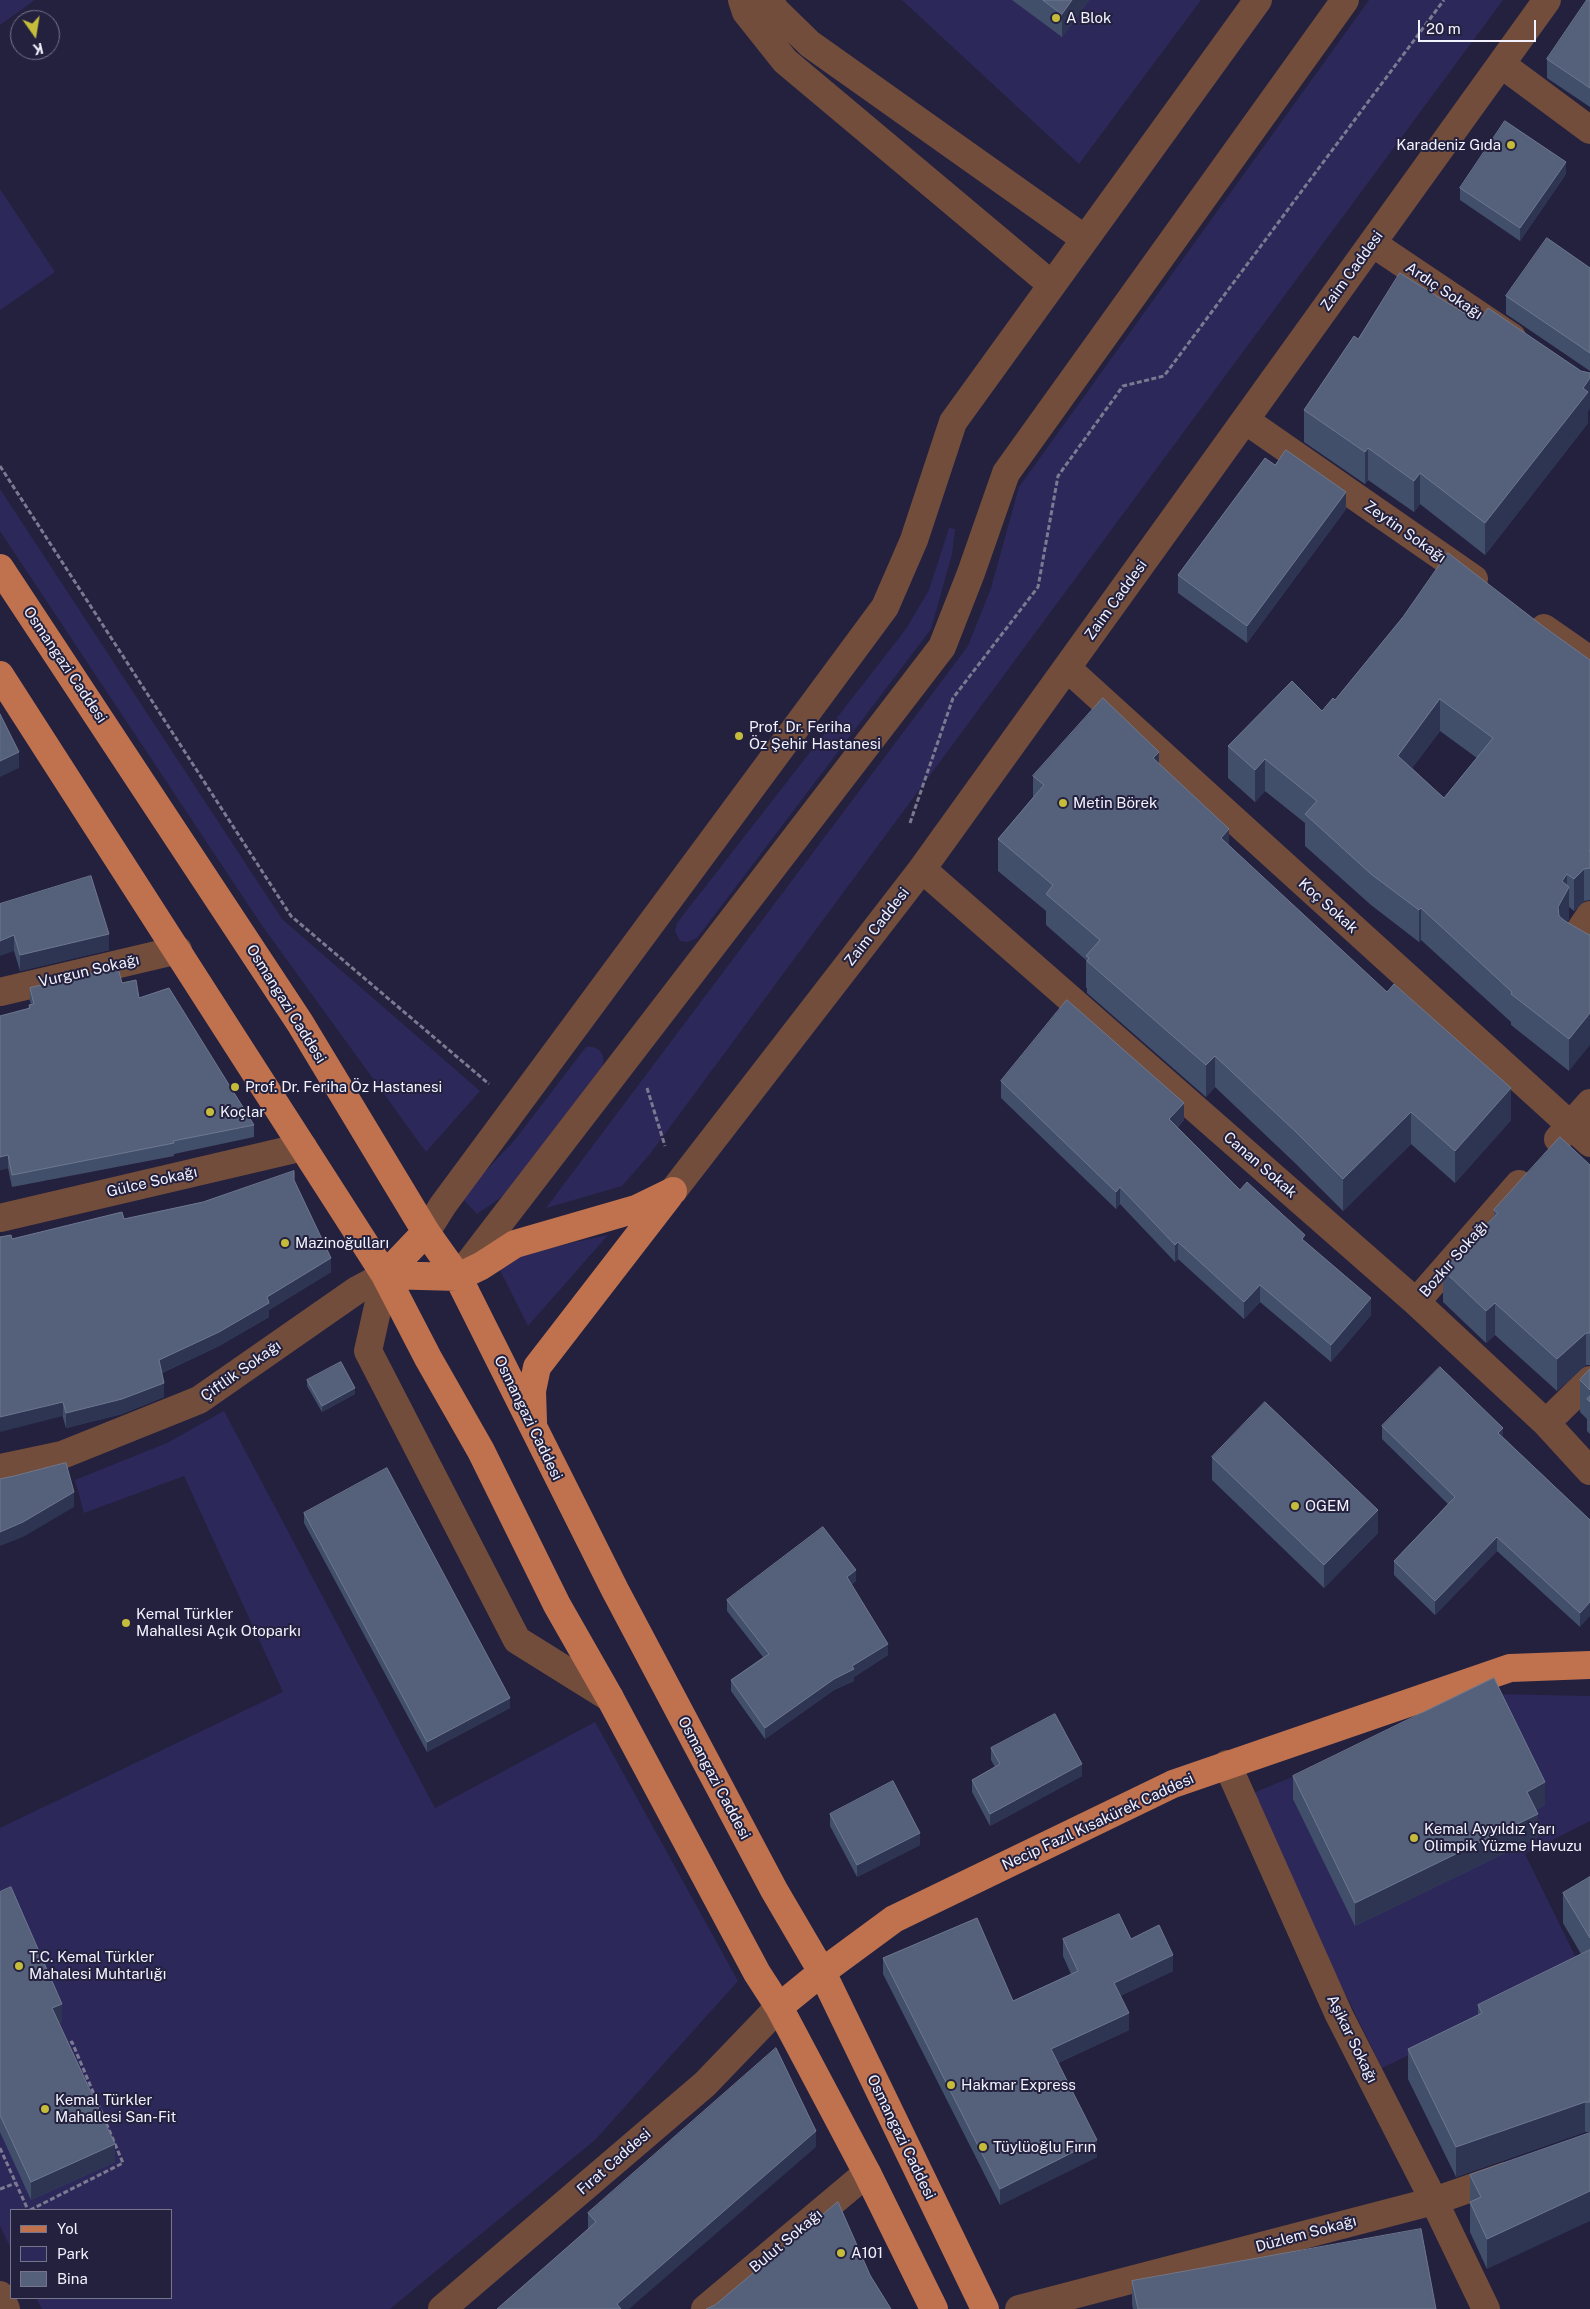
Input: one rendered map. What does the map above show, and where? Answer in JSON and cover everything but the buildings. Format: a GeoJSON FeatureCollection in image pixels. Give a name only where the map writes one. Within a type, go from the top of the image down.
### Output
{"type":"FeatureCollection","features":[{"type":"Feature","properties":{"kind":"main road","name":"Osmangazi Caddesi"},"geometry":{"type":"LineString","coordinates":[[0,568],[300,1023],[426,1232],[458,1277],[533,1431],[769,1882],[822,1972],[985,2309]]}},
{"type":"Feature","properties":{"kind":"main road"},"geometry":{"type":"LineString","coordinates":[[0,675],[385,1275],[428,1358],[481,1451],[557,1605],[610,1698],[728,1921],[779,2008],[867,2173],[934,2309]]}},
{"type":"Feature","properties":{"kind":"main road"},"geometry":{"type":"LineString","coordinates":[[385,1275],[458,1277],[481,1266],[515,1244],[636,1209],[675,1188]]}},
{"type":"Feature","properties":{"kind":"main road"},"geometry":{"type":"LineString","coordinates":[[533,1431],[532,1391],[537,1367],[675,1188]]}},
{"type":"Feature","properties":{"kind":"main road"},"geometry":{"type":"LineString","coordinates":[[385,1275],[426,1232]]}},
{"type":"Feature","properties":{"kind":"main road","name":"Necip Fazıl Kısakürek Caddesi"},"geometry":{"type":"LineString","coordinates":[[779,2008],[822,1972],[894,1920],[1172,1784],[1510,1668],[1590,1665]]}},
{"type":"Feature","properties":{"kind":"street"},"geometry":{"type":"LineString","coordinates":[[742,0],[746,12],[786,61],[1052,285]]}},
{"type":"Feature","properties":{"kind":"street"},"geometry":{"type":"LineString","coordinates":[[770,0],[775,10],[810,44],[1085,239]]}},
{"type":"Feature","properties":{"kind":"street"},"geometry":{"type":"LineString","coordinates":[[426,1232],[442,1205],[885,606],[914,540],[953,422],[1258,0]]}},
{"type":"Feature","properties":{"kind":"street"},"geometry":{"type":"LineString","coordinates":[[458,1277],[942,647],[971,573],[1006,473],[1345,0]]}},
{"type":"Feature","properties":{"kind":"street","name":"Zaim Caddesi"},"geometry":{"type":"LineString","coordinates":[[675,1188],[922,869],[1547,0]]}},
{"type":"Feature","properties":{"kind":"street"},"geometry":{"type":"LineString","coordinates":[[1501,64],[1590,130]]}},
{"type":"Feature","properties":{"kind":"street","name":"Ardıç Sokağı"},"geometry":{"type":"LineString","coordinates":[[1372,243],[1534,352]]}},
{"type":"Feature","properties":{"kind":"street","name":"Zeytin Sokağı"},"geometry":{"type":"LineString","coordinates":[[1245,420],[1494,593]]}},
{"type":"Feature","properties":{"kind":"street"},"geometry":{"type":"LineString","coordinates":[[1526,616],[1590,660]]}},
{"type":"Feature","properties":{"kind":"street","name":"Koç Sokak"},"geometry":{"type":"LineString","coordinates":[[1066,668],[1590,1143]]}},
{"type":"Feature","properties":{"kind":"street","name":"Canan Sokak"},"geometry":{"type":"LineString","coordinates":[[922,869],[1416,1302],[1546,1423],[1590,1471]]}},
{"type":"Feature","properties":{"kind":"street"},"geometry":{"type":"LineString","coordinates":[[1581,946],[1590,915]]}},
{"type":"Feature","properties":{"kind":"street","name":"Vurgun Sokağı"},"geometry":{"type":"LineString","coordinates":[[0,992],[178,950]]}},
{"type":"Feature","properties":{"kind":"street","name":"Bozkır Sokağı"},"geometry":{"type":"LineString","coordinates":[[1416,1302],[1590,1103]]}},
{"type":"Feature","properties":{"kind":"street","name":"Gülce Sokağı"},"geometry":{"type":"LineString","coordinates":[[0,1218],[304,1147]]}},
{"type":"Feature","properties":{"kind":"street"},"geometry":{"type":"LineString","coordinates":[[385,1275],[368,1351],[517,1640],[610,1698]]}},
{"type":"Feature","properties":{"kind":"street","name":"Çiftlik Sokağı"},"geometry":{"type":"LineString","coordinates":[[0,1468],[62,1455],[199,1400],[357,1290],[385,1275]]}},
{"type":"Feature","properties":{"kind":"street"},"geometry":{"type":"LineString","coordinates":[[1546,1423],[1590,1380]]}},
{"type":"Feature","properties":{"kind":"street","name":"Aşikar Sokağı"},"geometry":{"type":"LineString","coordinates":[[1227,1764],[1339,2015],[1434,2201],[1486,2309]]}},
{"type":"Feature","properties":{"kind":"street","name":"Fırat Caddesi"},"geometry":{"type":"LineString","coordinates":[[442,2309],[705,2084],[779,2008]]}},
{"type":"Feature","properties":{"kind":"street","name":"Düzlem Sokağı"},"geometry":{"type":"LineString","coordinates":[[1019,2309],[1434,2201],[1526,2169]]}},
{"type":"Feature","properties":{"kind":"street","name":"Bulut Sokağı"},"geometry":{"type":"LineString","coordinates":[[705,2309],[867,2173]]}},
{"type":"Feature","properties":{"kind":"street"},"geometry":{"type":"LineString","coordinates":[[0,2295],[6,2309]]}},
{"type":"Feature","properties":{"kind":"path"},"geometry":{"type":"LineString","coordinates":[[908,830],[953,698],[1038,587],[1058,476],[1123,386],[1164,376],[1444,0]]}},
{"type":"Feature","properties":{"kind":"path"},"geometry":{"type":"LineString","coordinates":[[0,466],[291,916],[493,1088]]}},
{"type":"Feature","properties":{"kind":"path"},"geometry":{"type":"LineString","coordinates":[[635,1048],[675,1188]]}},
{"type":"Feature","properties":{"kind":"path"},"geometry":{"type":"LineString","coordinates":[[31,2209],[123,2163],[72,2042],[63,2046]]}},
{"type":"Feature","properties":{"kind":"path"},"geometry":{"type":"LineString","coordinates":[[0,2148],[29,2209]]}},
{"type":"Feature","properties":{"kind":"path"},"geometry":{"type":"LineString","coordinates":[[0,2189],[16,2183]]}},
{"type":"Feature","properties":{"kind":"green space"},"geometry":{"type":"Polygon","coordinates":[[[0,0],[35,0],[21,10],[10,10],[10,18],[0,25],[0,0]]]}},
{"type":"Feature","properties":{"kind":"green space"},"geometry":{"type":"Polygon","coordinates":[[[902,0],[1201,0],[1079,164],[902,0]]]}},
{"type":"Feature","properties":{"kind":"green space"},"geometry":{"type":"Polygon","coordinates":[[[1369,0],[1503,0],[650,1154],[622,1186],[546,1208],[968,646],[991,588],[1019,487],[1369,0]]]}},
{"type":"Feature","properties":{"kind":"green space"},"geometry":{"type":"Polygon","coordinates":[[[0,189],[55,272],[0,310],[0,189]]]}},
{"type":"Feature","properties":{"kind":"green space"},"geometry":{"type":"Polygon","coordinates":[[[0,489],[282,919],[480,1091],[426,1152],[261,924],[0,531],[0,489]]]}},
{"type":"Feature","properties":{"kind":"green space"},"geometry":{"type":"Polygon","coordinates":[[[949,528],[955,529],[952,554],[931,629],[697,938],[687,942],[680,941],[675,931],[677,923],[906,629],[929,590],[949,528]]]}},
{"type":"Feature","properties":{"kind":"green space"},"geometry":{"type":"Polygon","coordinates":[[[586,1047],[598,1049],[601,1052],[603,1055],[602,1067],[503,1196],[477,1214],[461,1197],[514,1141],[586,1047]]]}},
{"type":"Feature","properties":{"kind":"green space"},"geometry":{"type":"Polygon","coordinates":[[[608,1235],[528,1326],[500,1270],[521,1254],[608,1235]]]}},
{"type":"Feature","properties":{"kind":"green space"},"geometry":{"type":"Polygon","coordinates":[[[224,1411],[435,1808],[595,1722],[738,1981],[595,2140],[390,2309],[42,2309],[37,2299],[172,2299],[172,2209],[10,2209],[10,2247],[0,2226],[0,1828],[283,1692],[184,1476],[84,1513],[75,1480],[167,1443],[224,1411]]]}},
{"type":"Feature","properties":{"kind":"green space","name":"Kemal Ayyıldız Yarı Olimpik Yüzme Havuzu"},"geometry":{"type":"Polygon","coordinates":[[[1493,1694],[1590,1696],[1590,1821],[1525,1854],[1580,1966],[1454,2033],[1382,2068],[1325,1953],[1251,1794],[1493,1694]]]}},
{"type":"Feature","properties":{"kind":"place","name":"A Blok"},"geometry":{"type":"Point","coordinates":[1056,18]}},
{"type":"Feature","properties":{"kind":"place","name":"Karadeniz Gıda"},"geometry":{"type":"Point","coordinates":[1511,145]}},
{"type":"Feature","properties":{"kind":"place","name":"Prof. Dr. Feriha Öz Şehir Hastanesi"},"geometry":{"type":"Point","coordinates":[739,736]}},
{"type":"Feature","properties":{"kind":"place","name":"Metin Börek"},"geometry":{"type":"Point","coordinates":[1063,803]}},
{"type":"Feature","properties":{"kind":"place","name":"Prof. Dr. Feriha Öz Hastanesi"},"geometry":{"type":"Point","coordinates":[235,1087]}},
{"type":"Feature","properties":{"kind":"place","name":"Koçlar"},"geometry":{"type":"Point","coordinates":[210,1112]}},
{"type":"Feature","properties":{"kind":"place","name":"Mazinoğulları"},"geometry":{"type":"Point","coordinates":[285,1243]}},
{"type":"Feature","properties":{"kind":"place","name":"OGEM"},"geometry":{"type":"Point","coordinates":[1295,1506]}},
{"type":"Feature","properties":{"kind":"place","name":"Kemal Türkler Mahallesi Açık Otoparkı"},"geometry":{"type":"Point","coordinates":[126,1623]}},
{"type":"Feature","properties":{"kind":"place","name":"Kemal Ayyıldız Yarı Olimpik Yüzme Havuzu"},"geometry":{"type":"Point","coordinates":[1414,1838]}},
{"type":"Feature","properties":{"kind":"place","name":"T.C. Kemal Türkler Mahalesi Muhtarlığı"},"geometry":{"type":"Point","coordinates":[19,1966]}},
{"type":"Feature","properties":{"kind":"place","name":"Hakmar Express"},"geometry":{"type":"Point","coordinates":[951,2085]}},
{"type":"Feature","properties":{"kind":"place","name":"Kemal Türkler Mahallesi San-Fit"},"geometry":{"type":"Point","coordinates":[45,2109]}},
{"type":"Feature","properties":{"kind":"place","name":"Tüylüoğlu Fırın"},"geometry":{"type":"Point","coordinates":[983,2147]}},
{"type":"Feature","properties":{"kind":"place","name":"A101"},"geometry":{"type":"Point","coordinates":[841,2253]}}]}
